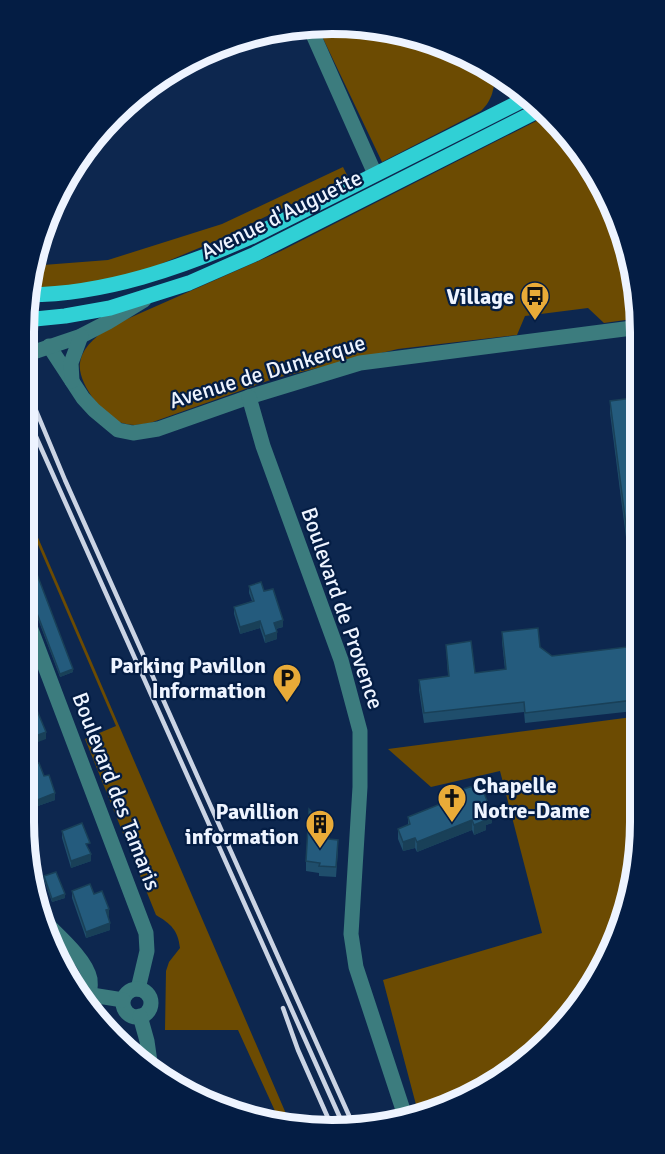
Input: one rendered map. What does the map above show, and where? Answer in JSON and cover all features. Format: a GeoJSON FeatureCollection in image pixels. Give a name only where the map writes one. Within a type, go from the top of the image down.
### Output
{"type":"FeatureCollection","features":[{"type":"Feature","properties":{"kind":"main road","name":"Avenue d'Auguette"},"geometry":{"type":"LineString","coordinates":[[37,295],[60,294],[129,282],[210,255],[251,237],[521,101]]}},
{"type":"Feature","properties":{"kind":"main road","name":"Avenue d'Auguette"},"geometry":{"type":"LineString","coordinates":[[35,319],[99,310],[149,297],[189,283],[255,254],[534,113]]}},
{"type":"Feature","properties":{"kind":"street"},"geometry":{"type":"LineString","coordinates":[[313,35],[375,174]]}},
{"type":"Feature","properties":{"kind":"street"},"geometry":{"type":"LineString","coordinates":[[34,351],[81,336],[149,297]]}},
{"type":"Feature","properties":{"kind":"street","name":"Avenue de Dunkerque"},"geometry":{"type":"LineString","coordinates":[[49,346],[83,398],[105,421],[118,430],[133,433],[158,429],[249,397],[371,361],[630,328]]}},
{"type":"Feature","properties":{"kind":"street"},"geometry":{"type":"LineString","coordinates":[[72,381],[71,363],[81,336]]}},
{"type":"Feature","properties":{"kind":"street","name":"Boulevard de Provence"},"geometry":{"type":"LineString","coordinates":[[249,397],[262,447],[322,604],[360,731],[360,787],[351,934],[353,952],[403,1111]]}},
{"type":"Feature","properties":{"kind":"street","name":"Boulevard des Tamaris"},"geometry":{"type":"LineString","coordinates":[[34,639],[147,933],[147,951],[138,989]]}},
{"type":"Feature","properties":{"kind":"street"},"geometry":{"type":"LineString","coordinates":[[56,934],[87,969],[90,978],[87,990]]}},
{"type":"Feature","properties":{"kind":"street"},"geometry":{"type":"LineString","coordinates":[[138,989],[148,995],[151,1003],[148,1012],[140,1016],[131,1016],[124,1009],[123,1000],[127,993],[138,989]]}},
{"type":"Feature","properties":{"kind":"street"},"geometry":{"type":"LineString","coordinates":[[93,998],[123,1000]]}},
{"type":"Feature","properties":{"kind":"street"},"geometry":{"type":"LineString","coordinates":[[140,1016],[149,1057]]}},
{"type":"Feature","properties":{"kind":"shaded area"},"geometry":{"type":"Polygon","coordinates":[[[321,35],[371,37],[410,45],[447,57],[494,82],[490,98],[481,111],[382,162],[321,35]]]}},
{"type":"Feature","properties":{"kind":"shaded area"},"geometry":{"type":"Polygon","coordinates":[[[540,119],[557,136],[580,167],[608,218],[625,274],[630,319],[604,323],[588,308],[525,316],[517,335],[398,349],[276,378],[150,423],[129,425],[122,423],[100,407],[87,389],[80,371],[80,363],[84,352],[100,334],[109,327],[281,251],[540,119]]]}},
{"type":"Feature","properties":{"kind":"shaded area"},"geometry":{"type":"Polygon","coordinates":[[[343,167],[348,177],[211,243],[156,266],[107,281],[63,289],[38,288],[42,265],[108,260],[222,224],[343,167]]]}},
{"type":"Feature","properties":{"kind":"shaded area"},"geometry":{"type":"Polygon","coordinates":[[[34,528],[287,1116],[277,1114],[238,1030],[165,1030],[166,971],[169,962],[180,948],[178,937],[166,921],[156,915],[85,739],[116,726],[34,535],[34,528]]]}},
{"type":"Feature","properties":{"kind":"shaded area"},"geometry":{"type":"Polygon","coordinates":[[[630,717],[630,841],[625,880],[608,936],[591,971],[557,1018],[514,1058],[464,1089],[417,1107],[383,980],[542,933],[500,771],[431,787],[388,749],[630,717]]]}},
{"type":"Feature","properties":{"kind":"building"},"geometry":{"type":"Polygon","coordinates":[[[630,398],[630,556],[610,401],[630,398]]]}},
{"type":"Feature","properties":{"kind":"building"},"geometry":{"type":"Polygon","coordinates":[[[34,566],[73,669],[60,674],[34,605],[34,566]]]}},
{"type":"Feature","properties":{"kind":"building"},"geometry":{"type":"Polygon","coordinates":[[[261,582],[264,591],[273,589],[283,620],[274,623],[277,632],[265,636],[260,621],[240,627],[234,607],[254,601],[249,586],[261,582]]]}},
{"type":"Feature","properties":{"kind":"building"},"geometry":{"type":"Polygon","coordinates":[[[538,628],[540,647],[552,656],[627,647],[630,660],[630,700],[525,713],[524,702],[424,713],[419,680],[449,676],[446,645],[471,641],[475,673],[506,669],[502,632],[538,628]]]}},
{"type":"Feature","properties":{"kind":"building"},"geometry":{"type":"Polygon","coordinates":[[[34,708],[36,708],[46,732],[34,737],[34,708]]]}},
{"type":"Feature","properties":{"kind":"building"},"geometry":{"type":"Polygon","coordinates":[[[39,763],[44,776],[49,775],[55,793],[35,801],[34,798],[34,765],[39,763]]]}},
{"type":"Feature","properties":{"kind":"building","name":"Chapelle Notre-Dame"},"geometry":{"type":"Polygon","coordinates":[[[473,786],[475,791],[482,788],[492,813],[485,816],[486,820],[474,825],[472,820],[417,842],[415,838],[403,842],[398,829],[410,824],[408,817],[463,795],[460,790],[473,786]]]}},
{"type":"Feature","properties":{"kind":"building","name":"Pavillion information"},"geometry":{"type":"Polygon","coordinates":[[[309,809],[323,824],[326,833],[329,833],[329,839],[338,840],[336,867],[319,866],[320,863],[306,861],[309,809]]]}},
{"type":"Feature","properties":{"kind":"building"},"geometry":{"type":"Polygon","coordinates":[[[82,823],[90,843],[86,844],[91,854],[71,861],[62,831],[82,823]]]}},
{"type":"Feature","properties":{"kind":"building"},"geometry":{"type":"Polygon","coordinates":[[[56,872],[65,894],[52,899],[44,876],[56,872]]]}},
{"type":"Feature","properties":{"kind":"building"},"geometry":{"type":"Polygon","coordinates":[[[90,884],[94,894],[102,891],[109,909],[106,910],[110,923],[86,932],[72,891],[90,884]]]}},
{"type":"Feature","properties":{"kind":"railway"},"geometry":{"type":"LineString","coordinates":[[34,406],[65,480],[351,1119]]}},
{"type":"Feature","properties":{"kind":"railway"},"geometry":{"type":"LineString","coordinates":[[34,432],[341,1120]]}},
{"type":"Feature","properties":{"kind":"railway"},"geometry":{"type":"LineString","coordinates":[[283,1008],[298,1050],[329,1120]]}},
{"type":"Feature","properties":{"kind":"place","name":"Village"},"geometry":{"type":"Point","coordinates":[535,322]}},
{"type":"Feature","properties":{"kind":"place","name":"Parking Pavillon Information"},"geometry":{"type":"Point","coordinates":[287,704]}},
{"type":"Feature","properties":{"kind":"place","name":"Chapelle Notre-Dame"},"geometry":{"type":"Point","coordinates":[452,824]}},
{"type":"Feature","properties":{"kind":"place","name":"Pavillion information"},"geometry":{"type":"Point","coordinates":[320,850]}}]}
